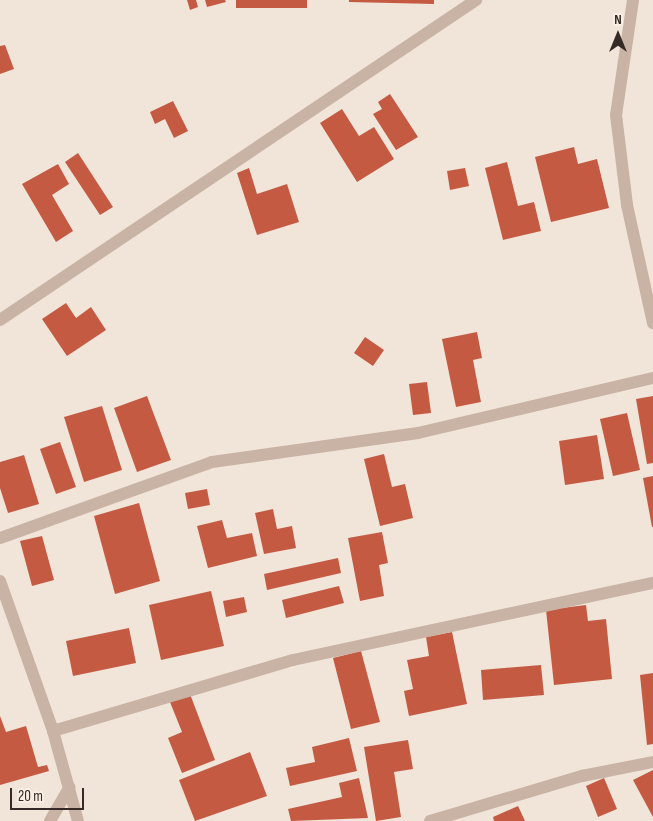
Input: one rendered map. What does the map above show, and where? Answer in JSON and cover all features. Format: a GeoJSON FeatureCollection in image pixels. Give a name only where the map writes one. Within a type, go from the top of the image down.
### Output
{"type":"FeatureCollection","features":[{"type":"Feature","properties":{"kind":"street"},"geometry":{"type":"LineString","coordinates":[[0,320],[476,0]]}},
{"type":"Feature","properties":{"kind":"street"},"geometry":{"type":"LineString","coordinates":[[633,0],[616,115],[627,205],[653,323]]}},
{"type":"Feature","properties":{"kind":"street"},"geometry":{"type":"LineString","coordinates":[[0,538],[212,462],[418,433],[653,378]]}},
{"type":"Feature","properties":{"kind":"street"},"geometry":{"type":"LineString","coordinates":[[0,581],[3,599],[54,731],[78,821]]}},
{"type":"Feature","properties":{"kind":"street"},"geometry":{"type":"LineString","coordinates":[[54,731],[293,660],[653,583]]}},
{"type":"Feature","properties":{"kind":"street"},"geometry":{"type":"LineString","coordinates":[[430,821],[582,776],[653,762]]}},
{"type":"Feature","properties":{"kind":"street"},"geometry":{"type":"LineString","coordinates":[[50,821],[70,787]]}},
{"type":"Feature","properties":{"kind":"building"},"geometry":{"type":"Polygon","coordinates":[[[187,0],[196,0],[198,7],[190,10],[187,0]]]}},
{"type":"Feature","properties":{"kind":"building"},"geometry":{"type":"Polygon","coordinates":[[[205,0],[225,0],[226,2],[207,7],[205,0]]]}},
{"type":"Feature","properties":{"kind":"building"},"geometry":{"type":"Polygon","coordinates":[[[236,0],[307,0],[307,8],[236,8],[236,0]]]}},
{"type":"Feature","properties":{"kind":"building"},"geometry":{"type":"Polygon","coordinates":[[[349,0],[434,0],[434,4],[349,2],[349,0]]]}},
{"type":"Feature","properties":{"kind":"building"},"geometry":{"type":"Polygon","coordinates":[[[5,45],[14,69],[0,74],[0,46],[5,45]]]}},
{"type":"Feature","properties":{"kind":"building"},"geometry":{"type":"Polygon","coordinates":[[[390,94],[418,137],[396,150],[373,114],[382,109],[378,102],[390,94]]]}},
{"type":"Feature","properties":{"kind":"building"},"geometry":{"type":"Polygon","coordinates":[[[173,101],[188,131],[174,138],[165,119],[155,124],[150,112],[173,101]]]}},
{"type":"Feature","properties":{"kind":"building"},"geometry":{"type":"Polygon","coordinates":[[[342,109],[359,136],[374,127],[394,159],[357,182],[320,123],[342,109]]]}},
{"type":"Feature","properties":{"kind":"building"},"geometry":{"type":"Polygon","coordinates":[[[574,147],[578,164],[597,159],[609,208],[551,222],[535,157],[574,147]]]}},
{"type":"Feature","properties":{"kind":"building"},"geometry":{"type":"Polygon","coordinates":[[[78,153],[113,207],[100,215],[65,162],[78,153]]]}},
{"type":"Feature","properties":{"kind":"building"},"geometry":{"type":"Polygon","coordinates":[[[507,162],[518,206],[534,202],[541,231],[503,240],[485,168],[507,162]]]}},
{"type":"Feature","properties":{"kind":"building"},"geometry":{"type":"Polygon","coordinates":[[[58,164],[69,184],[52,195],[73,231],[56,242],[22,184],[58,164]]]}},
{"type":"Feature","properties":{"kind":"building"},"geometry":{"type":"Polygon","coordinates":[[[249,168],[257,194],[287,184],[299,222],[257,235],[237,173],[249,168]]]}},
{"type":"Feature","properties":{"kind":"building"},"geometry":{"type":"Polygon","coordinates":[[[465,168],[469,186],[450,190],[447,171],[465,168]]]}},
{"type":"Feature","properties":{"kind":"building"},"geometry":{"type":"Polygon","coordinates":[[[66,303],[76,318],[91,307],[106,330],[67,356],[42,319],[66,303]]]}},
{"type":"Feature","properties":{"kind":"building"},"geometry":{"type":"Polygon","coordinates":[[[477,332],[482,358],[473,360],[481,402],[456,407],[442,339],[477,332]]]}},
{"type":"Feature","properties":{"kind":"building"},"geometry":{"type":"Polygon","coordinates":[[[365,337],[384,350],[373,366],[354,353],[365,337]]]}},
{"type":"Feature","properties":{"kind":"building"},"geometry":{"type":"Polygon","coordinates":[[[427,382],[431,413],[413,415],[409,384],[427,382]]]}},
{"type":"Feature","properties":{"kind":"building"},"geometry":{"type":"Polygon","coordinates":[[[147,396],[171,460],[137,472],[114,408],[147,396]]]}},
{"type":"Feature","properties":{"kind":"building"},"geometry":{"type":"Polygon","coordinates":[[[653,396],[653,463],[647,464],[636,399],[653,396]]]}},
{"type":"Feature","properties":{"kind":"building"},"geometry":{"type":"Polygon","coordinates":[[[102,406],[122,470],[84,482],[64,417],[102,406]]]}},
{"type":"Feature","properties":{"kind":"building"},"geometry":{"type":"Polygon","coordinates":[[[627,413],[640,470],[613,476],[600,419],[627,413]]]}},
{"type":"Feature","properties":{"kind":"building"},"geometry":{"type":"Polygon","coordinates":[[[597,435],[604,479],[565,485],[559,441],[597,435]]]}},
{"type":"Feature","properties":{"kind":"building"},"geometry":{"type":"Polygon","coordinates":[[[60,442],[76,487],[56,494],[40,449],[60,442]]]}},
{"type":"Feature","properties":{"kind":"building"},"geometry":{"type":"Polygon","coordinates":[[[384,454],[392,487],[405,484],[413,518],[380,526],[364,459],[384,454]]]}},
{"type":"Feature","properties":{"kind":"building"},"geometry":{"type":"Polygon","coordinates":[[[24,455],[39,504],[8,513],[0,488],[0,462],[24,455]]]}},
{"type":"Feature","properties":{"kind":"building"},"geometry":{"type":"Polygon","coordinates":[[[653,476],[653,527],[652,527],[643,478],[653,476]]]}},
{"type":"Feature","properties":{"kind":"building"},"geometry":{"type":"Polygon","coordinates":[[[207,489],[210,505],[188,509],[185,493],[207,489]]]}},
{"type":"Feature","properties":{"kind":"building"},"geometry":{"type":"Polygon","coordinates":[[[139,503],[160,581],[115,594],[94,516],[139,503]]]}},
{"type":"Feature","properties":{"kind":"building"},"geometry":{"type":"Polygon","coordinates":[[[273,509],[277,529],[292,526],[296,548],[264,554],[255,513],[273,509]]]}},
{"type":"Feature","properties":{"kind":"building"},"geometry":{"type":"Polygon","coordinates":[[[222,520],[227,538],[252,533],[257,556],[208,568],[197,526],[222,520]]]}},
{"type":"Feature","properties":{"kind":"building"},"geometry":{"type":"Polygon","coordinates":[[[382,532],[388,563],[379,565],[384,596],[360,601],[348,538],[382,532]]]}},
{"type":"Feature","properties":{"kind":"building"},"geometry":{"type":"Polygon","coordinates":[[[42,536],[54,580],[32,586],[20,541],[42,536]]]}},
{"type":"Feature","properties":{"kind":"building"},"geometry":{"type":"Polygon","coordinates":[[[338,558],[341,573],[267,590],[264,574],[338,558]]]}},
{"type":"Feature","properties":{"kind":"building"},"geometry":{"type":"Polygon","coordinates":[[[339,586],[344,603],[286,618],[282,600],[339,586]]]}},
{"type":"Feature","properties":{"kind":"building"},"geometry":{"type":"Polygon","coordinates":[[[211,591],[224,646],[161,660],[149,605],[211,591]]]}},
{"type":"Feature","properties":{"kind":"building"},"geometry":{"type":"Polygon","coordinates":[[[244,597],[247,612],[226,617],[223,601],[244,597]]]}},
{"type":"Feature","properties":{"kind":"building"},"geometry":{"type":"Polygon","coordinates":[[[586,605],[588,621],[606,619],[612,679],[554,685],[546,610],[586,605]]]}},
{"type":"Feature","properties":{"kind":"building"},"geometry":{"type":"Polygon","coordinates":[[[129,628],[136,663],[73,676],[66,641],[129,628]]]}},
{"type":"Feature","properties":{"kind":"building"},"geometry":{"type":"Polygon","coordinates":[[[452,632],[467,704],[409,716],[404,691],[413,689],[407,660],[429,656],[426,637],[452,632]]]}},
{"type":"Feature","properties":{"kind":"building"},"geometry":{"type":"Polygon","coordinates":[[[361,651],[380,722],[351,729],[333,658],[361,651]]]}},
{"type":"Feature","properties":{"kind":"building"},"geometry":{"type":"Polygon","coordinates":[[[541,665],[544,695],[483,700],[481,670],[541,665]]]}},
{"type":"Feature","properties":{"kind":"building"},"geometry":{"type":"Polygon","coordinates":[[[653,673],[653,744],[647,745],[640,675],[653,673]]]}},
{"type":"Feature","properties":{"kind":"building"},"geometry":{"type":"Polygon","coordinates":[[[190,694],[215,760],[182,773],[168,738],[182,732],[170,702],[190,694]]]}},
{"type":"Feature","properties":{"kind":"building"},"geometry":{"type":"Polygon","coordinates":[[[0,716],[6,732],[26,726],[38,767],[47,765],[49,771],[0,785],[0,716]]]}},
{"type":"Feature","properties":{"kind":"building"},"geometry":{"type":"Polygon","coordinates":[[[349,738],[357,771],[290,786],[286,768],[315,762],[312,747],[349,738]]]}},
{"type":"Feature","properties":{"kind":"building"},"geometry":{"type":"Polygon","coordinates":[[[408,740],[413,769],[394,772],[401,817],[376,821],[364,747],[408,740]]]}},
{"type":"Feature","properties":{"kind":"building"},"geometry":{"type":"Polygon","coordinates":[[[250,752],[267,796],[195,821],[179,780],[250,752]]]}},
{"type":"Feature","properties":{"kind":"building"},"geometry":{"type":"Polygon","coordinates":[[[653,770],[653,817],[633,780],[653,770]]]}},
{"type":"Feature","properties":{"kind":"building"},"geometry":{"type":"Polygon","coordinates":[[[359,778],[368,818],[291,821],[288,809],[342,797],[339,783],[359,778]]]}},
{"type":"Feature","properties":{"kind":"building"},"geometry":{"type":"Polygon","coordinates":[[[604,778],[617,809],[598,817],[586,786],[604,778]]]}},
{"type":"Feature","properties":{"kind":"building"},"geometry":{"type":"Polygon","coordinates":[[[518,806],[525,821],[494,821],[493,817],[518,806]]]}}]}
